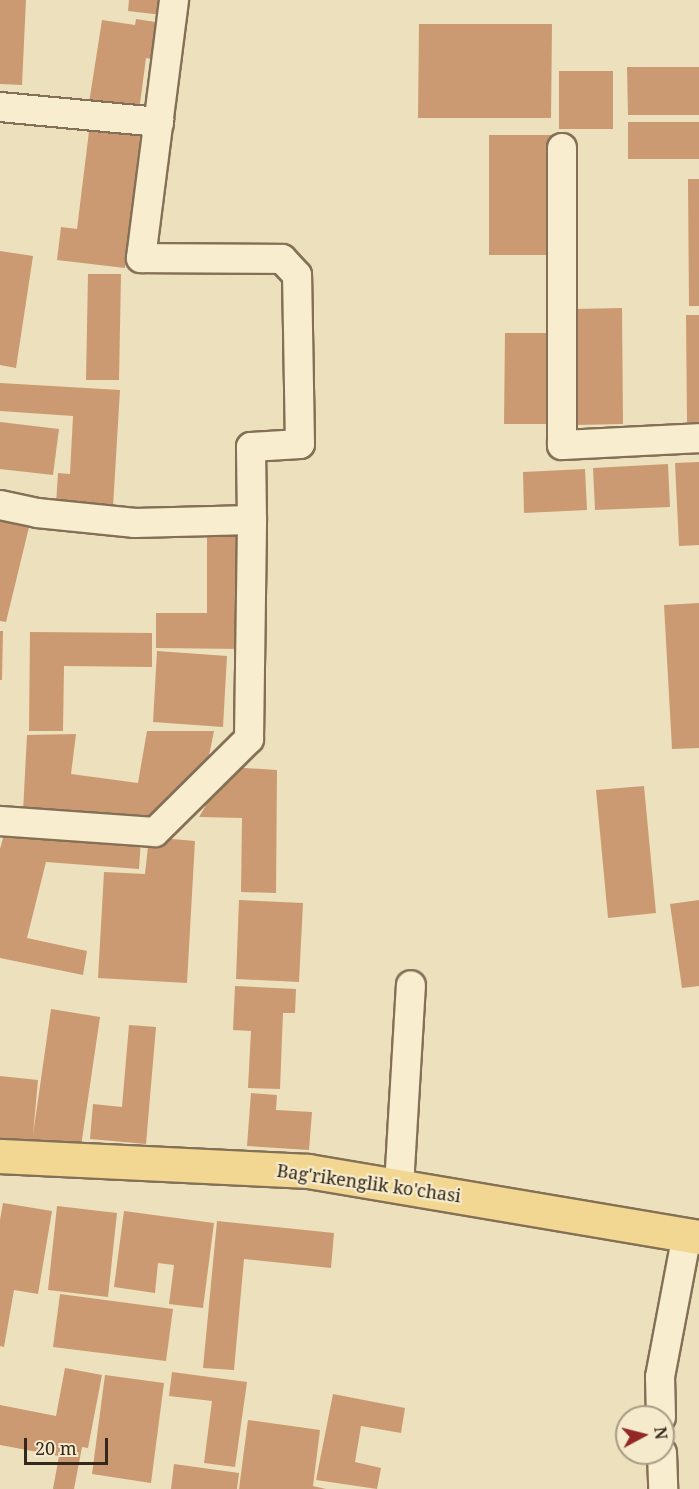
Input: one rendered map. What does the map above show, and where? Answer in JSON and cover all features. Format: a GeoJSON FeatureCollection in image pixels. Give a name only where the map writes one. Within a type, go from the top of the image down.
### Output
{"type":"FeatureCollection","features":[{"type":"Feature","properties":{"kind":"main road","name":"Bag'rikenglik ko'chasi"},"geometry":{"type":"LineString","coordinates":[[0,1156],[308,1171],[693,1236]]}},
{"type":"Feature","properties":{"kind":"street"},"geometry":{"type":"LineString","coordinates":[[0,821],[155,832],[249,739],[251,447],[300,444],[297,275],[282,259],[141,258],[174,0]]}},
{"type":"Feature","properties":{"kind":"street"},"geometry":{"type":"LineString","coordinates":[[0,107],[159,122]]}},
{"type":"Feature","properties":{"kind":"street"},"geometry":{"type":"LineString","coordinates":[[562,148],[562,445],[699,438]]}},
{"type":"Feature","properties":{"kind":"street"},"geometry":{"type":"LineString","coordinates":[[0,505],[37,513],[135,522],[252,520]]}},
{"type":"Feature","properties":{"kind":"street"},"geometry":{"type":"LineString","coordinates":[[399,1186],[411,985]]}},
{"type":"Feature","properties":{"kind":"street"},"geometry":{"type":"LineString","coordinates":[[661,1405],[660,1377],[693,1236]]}},
{"type":"Feature","properties":{"kind":"street"},"geometry":{"type":"LineString","coordinates":[[662,1465],[663,1489]]}},
{"type":"Feature","properties":{"kind":"building"},"geometry":{"type":"Polygon","coordinates":[[[0,0],[26,0],[22,85],[0,84],[0,0]]]}},
{"type":"Feature","properties":{"kind":"building"},"geometry":{"type":"Polygon","coordinates":[[[129,0],[165,0],[162,15],[128,11],[129,0]]]}},
{"type":"Feature","properties":{"kind":"building"},"geometry":{"type":"Polygon","coordinates":[[[136,19],[162,23],[156,60],[146,58],[139,111],[89,103],[102,20],[135,25],[136,19]]]}},
{"type":"Feature","properties":{"kind":"building"},"geometry":{"type":"Polygon","coordinates":[[[419,24],[552,24],[551,118],[418,118],[419,24]]]}},
{"type":"Feature","properties":{"kind":"building"},"geometry":{"type":"Polygon","coordinates":[[[627,67],[699,67],[699,115],[628,115],[627,67]]]}},
{"type":"Feature","properties":{"kind":"building"},"geometry":{"type":"Polygon","coordinates":[[[559,71],[613,71],[613,129],[559,129],[559,71]]]}},
{"type":"Feature","properties":{"kind":"building"},"geometry":{"type":"Polygon","coordinates":[[[628,122],[699,122],[699,159],[628,159],[628,122]]]}},
{"type":"Feature","properties":{"kind":"building"},"geometry":{"type":"Polygon","coordinates":[[[90,123],[141,129],[125,268],[57,260],[61,227],[77,229],[90,123]]]}},
{"type":"Feature","properties":{"kind":"building"},"geometry":{"type":"Polygon","coordinates":[[[489,135],[552,135],[553,255],[489,255],[489,135]]]}},
{"type":"Feature","properties":{"kind":"building"},"geometry":{"type":"Polygon","coordinates":[[[688,179],[699,179],[699,306],[689,306],[688,179]]]}},
{"type":"Feature","properties":{"kind":"building"},"geometry":{"type":"Polygon","coordinates":[[[0,251],[33,256],[16,368],[0,365],[0,251]]]}},
{"type":"Feature","properties":{"kind":"building"},"geometry":{"type":"Polygon","coordinates":[[[88,274],[121,274],[119,380],[86,380],[88,274]]]}},
{"type":"Feature","properties":{"kind":"building"},"geometry":{"type":"Polygon","coordinates":[[[622,308],[623,424],[575,425],[575,309],[622,308]]]}},
{"type":"Feature","properties":{"kind":"building"},"geometry":{"type":"Polygon","coordinates":[[[686,315],[699,315],[699,422],[687,422],[686,315]]]}},
{"type":"Feature","properties":{"kind":"building"},"geometry":{"type":"Polygon","coordinates":[[[505,333],[552,333],[552,424],[504,424],[505,333]]]}},
{"type":"Feature","properties":{"kind":"building"},"geometry":{"type":"Polygon","coordinates":[[[0,383],[120,390],[113,507],[56,504],[58,473],[70,474],[73,416],[0,411],[0,383]]]}},
{"type":"Feature","properties":{"kind":"building"},"geometry":{"type":"Polygon","coordinates":[[[0,422],[59,429],[53,475],[0,469],[0,422]]]}},
{"type":"Feature","properties":{"kind":"building"},"geometry":{"type":"Polygon","coordinates":[[[699,462],[699,545],[679,546],[675,463],[699,462]]]}},
{"type":"Feature","properties":{"kind":"building"},"geometry":{"type":"Polygon","coordinates":[[[668,464],[670,507],[595,510],[593,468],[668,464]]]}},
{"type":"Feature","properties":{"kind":"building"},"geometry":{"type":"Polygon","coordinates":[[[585,469],[587,510],[524,513],[523,472],[585,469]]]}},
{"type":"Feature","properties":{"kind":"building"},"geometry":{"type":"Polygon","coordinates":[[[0,516],[30,523],[6,622],[0,621],[0,516]]]}},
{"type":"Feature","properties":{"kind":"building"},"geometry":{"type":"Polygon","coordinates":[[[207,535],[243,535],[242,649],[156,648],[156,613],[207,613],[207,535]]]}},
{"type":"Feature","properties":{"kind":"building"},"geometry":{"type":"Polygon","coordinates":[[[699,603],[699,748],[672,749],[664,605],[699,603]]]}},
{"type":"Feature","properties":{"kind":"building"},"geometry":{"type":"Polygon","coordinates":[[[0,631],[3,631],[2,680],[0,680],[0,631]]]}},
{"type":"Feature","properties":{"kind":"building"},"geometry":{"type":"Polygon","coordinates":[[[30,632],[152,633],[152,667],[64,666],[63,731],[29,731],[30,632]]]}},
{"type":"Feature","properties":{"kind":"building"},"geometry":{"type":"Polygon","coordinates":[[[157,651],[227,656],[223,727],[153,722],[157,651]]]}},
{"type":"Feature","properties":{"kind":"building"},"geometry":{"type":"Polygon","coordinates":[[[147,731],[214,731],[206,771],[148,827],[23,812],[27,735],[76,734],[71,774],[138,783],[147,731]]]}},
{"type":"Feature","properties":{"kind":"building"},"geometry":{"type":"Polygon","coordinates":[[[229,767],[277,770],[276,893],[241,892],[242,818],[199,817],[229,767]]]}},
{"type":"Feature","properties":{"kind":"building"},"geometry":{"type":"Polygon","coordinates":[[[644,786],[656,913],[608,918],[596,790],[644,786]]]}},
{"type":"Feature","properties":{"kind":"building"},"geometry":{"type":"Polygon","coordinates":[[[6,827],[141,839],[139,869],[46,862],[27,938],[87,951],[83,975],[0,958],[0,849],[6,827]]]}},
{"type":"Feature","properties":{"kind":"building"},"geometry":{"type":"Polygon","coordinates":[[[149,837],[195,841],[187,983],[98,978],[104,872],[145,874],[149,837]]]}},
{"type":"Feature","properties":{"kind":"building"},"geometry":{"type":"Polygon","coordinates":[[[239,900],[303,903],[299,982],[236,979],[239,900]]]}},
{"type":"Feature","properties":{"kind":"building"},"geometry":{"type":"Polygon","coordinates":[[[699,900],[699,986],[682,988],[670,904],[699,900]]]}},
{"type":"Feature","properties":{"kind":"building"},"geometry":{"type":"Polygon","coordinates":[[[235,986],[296,989],[295,1013],[283,1013],[280,1089],[248,1088],[251,1031],[233,1030],[235,986]]]}},
{"type":"Feature","properties":{"kind":"building"},"geometry":{"type":"Polygon","coordinates":[[[51,1009],[100,1017],[80,1153],[0,1146],[0,1076],[38,1080],[33,1135],[51,1009]]]}},
{"type":"Feature","properties":{"kind":"building"},"geometry":{"type":"Polygon","coordinates":[[[129,1025],[156,1027],[146,1144],[90,1139],[93,1104],[122,1107],[129,1025]]]}},
{"type":"Feature","properties":{"kind":"building"},"geometry":{"type":"Polygon","coordinates":[[[251,1093],[277,1095],[276,1110],[312,1112],[309,1150],[247,1146],[251,1093]]]}},
{"type":"Feature","properties":{"kind":"building"},"geometry":{"type":"Polygon","coordinates":[[[3,1203],[52,1211],[38,1294],[14,1290],[4,1347],[0,1346],[0,1220],[3,1203]]]}},
{"type":"Feature","properties":{"kind":"building"},"geometry":{"type":"Polygon","coordinates":[[[57,1206],[117,1213],[108,1297],[48,1290],[57,1206]]]}},
{"type":"Feature","properties":{"kind":"building"},"geometry":{"type":"Polygon","coordinates":[[[124,1211],[214,1223],[203,1308],[169,1304],[174,1265],[158,1263],[155,1293],[114,1287],[124,1211]]]}},
{"type":"Feature","properties":{"kind":"building"},"geometry":{"type":"Polygon","coordinates":[[[217,1221],[334,1233],[331,1268],[244,1259],[234,1370],[203,1368],[217,1221]]]}},
{"type":"Feature","properties":{"kind":"building"},"geometry":{"type":"Polygon","coordinates":[[[60,1294],[173,1309],[166,1361],[53,1347],[60,1294]]]}},
{"type":"Feature","properties":{"kind":"building"},"geometry":{"type":"Polygon","coordinates":[[[65,1368],[102,1375],[88,1448],[82,1447],[74,1489],[53,1489],[59,1456],[0,1445],[0,1405],[56,1416],[65,1368]]]}},
{"type":"Feature","properties":{"kind":"building"},"geometry":{"type":"Polygon","coordinates":[[[172,1372],[247,1382],[235,1467],[204,1463],[212,1401],[169,1396],[172,1372]]]}},
{"type":"Feature","properties":{"kind":"building"},"geometry":{"type":"Polygon","coordinates":[[[105,1375],[164,1383],[151,1483],[92,1474],[105,1375]]]}},
{"type":"Feature","properties":{"kind":"building"},"geometry":{"type":"Polygon","coordinates":[[[333,1394],[405,1408],[401,1433],[361,1426],[355,1462],[381,1468],[377,1489],[316,1480],[333,1394]]]}},
{"type":"Feature","properties":{"kind":"building"},"geometry":{"type":"Polygon","coordinates":[[[248,1420],[320,1430],[313,1486],[326,1489],[239,1489],[248,1420]]]}},
{"type":"Feature","properties":{"kind":"building"},"geometry":{"type":"Polygon","coordinates":[[[174,1464],[239,1473],[237,1489],[171,1489],[174,1464]]]}}]}
